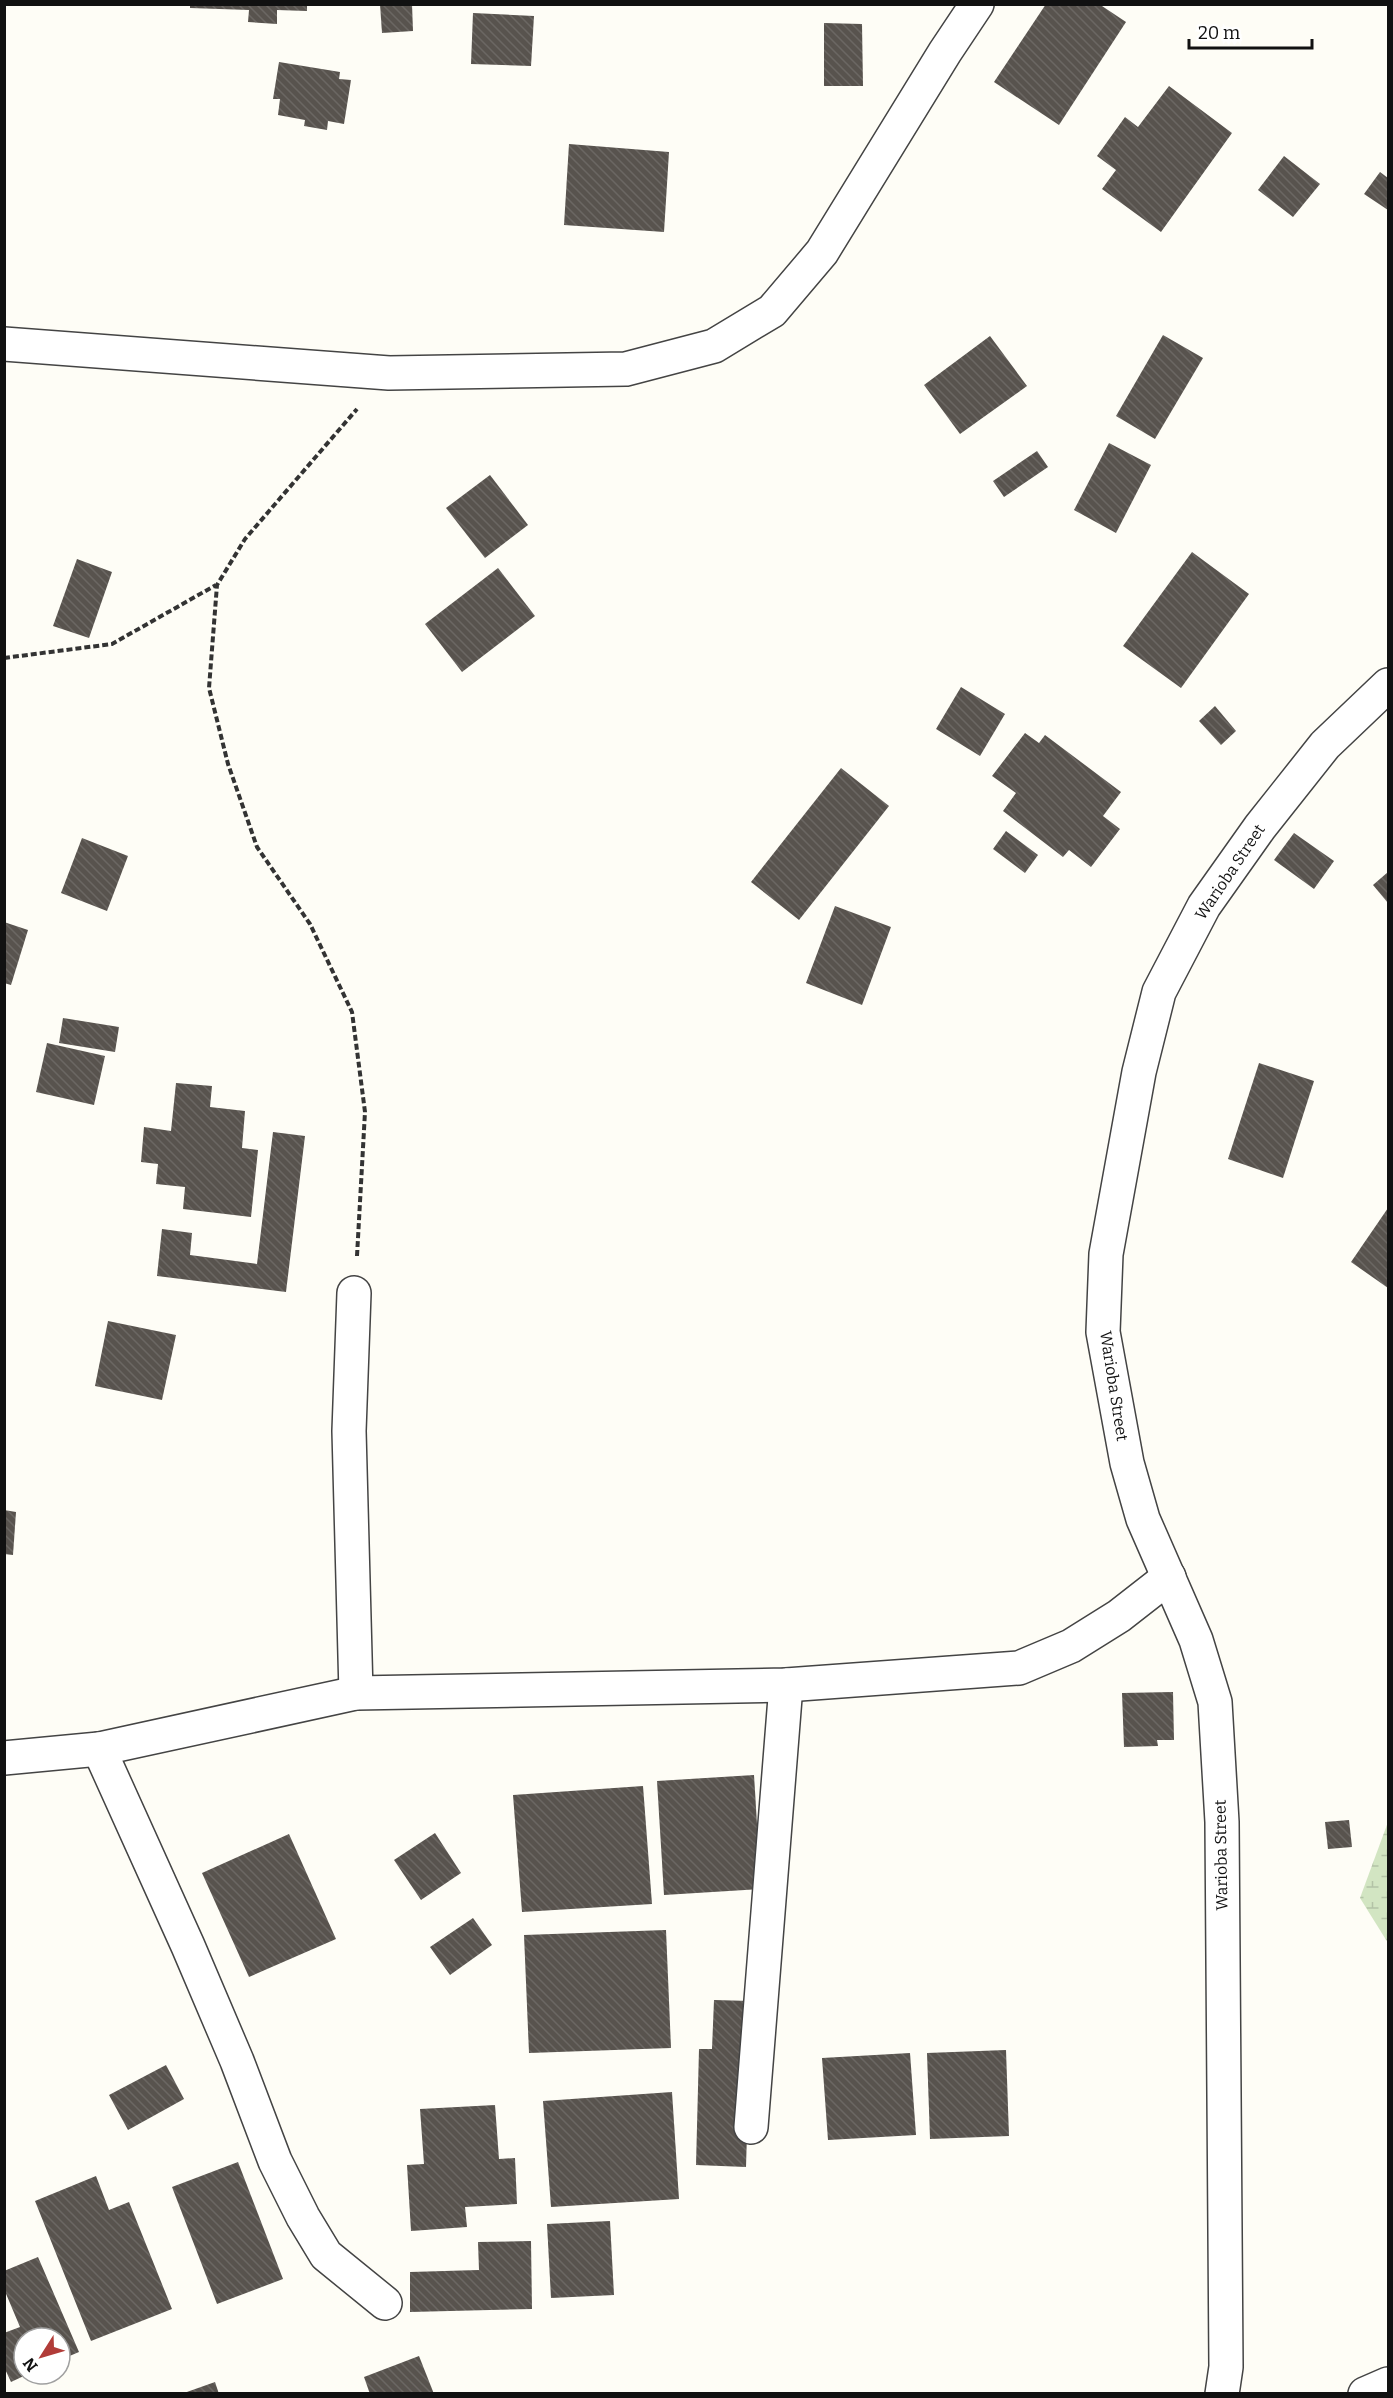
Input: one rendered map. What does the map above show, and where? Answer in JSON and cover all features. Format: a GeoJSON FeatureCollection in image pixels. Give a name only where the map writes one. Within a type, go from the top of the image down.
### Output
{"type":"FeatureCollection","features":[{"type":"Feature","properties":{"kind":"street"},"geometry":{"type":"LineString","coordinates":[[4,344],[388,372],[626,369],[714,346],[772,311],[822,252],[977,4]]}},
{"type":"Feature","properties":{"kind":"street","name":"Warioba Street"},"geometry":{"type":"LineString","coordinates":[[1222,2394],[1226,2367],[1222,1822],[1215,1702],[1196,1640],[1143,1519],[1127,1463],[1103,1332],[1106,1254],[1139,1072],[1159,992],[1204,906],[1260,827],[1325,745],[1389,685]]}},
{"type":"Feature","properties":{"kind":"street"},"geometry":{"type":"LineString","coordinates":[[354,1293],[349,1431],[356,1693]]}},
{"type":"Feature","properties":{"kind":"street"},"geometry":{"type":"LineString","coordinates":[[4,1758],[99,1749],[356,1693],[786,1685],[1019,1668],[1071,1646],[1119,1616],[1169,1577]]}},
{"type":"Feature","properties":{"kind":"street"},"geometry":{"type":"LineString","coordinates":[[751,2127],[786,1685]]}},
{"type":"Feature","properties":{"kind":"street"},"geometry":{"type":"LineString","coordinates":[[99,1749],[188,1946],[237,2061],[275,2161],[303,2217],[326,2255],[385,2303]]}},
{"type":"Feature","properties":{"kind":"street"},"geometry":{"type":"LineString","coordinates":[[1365,2394],[1389,2384]]}},
{"type":"Feature","properties":{"kind":"path"},"geometry":{"type":"LineString","coordinates":[[354,1293],[365,1112],[352,1012],[310,924],[257,847],[228,764],[209,687],[217,585],[245,539],[388,372]]}},
{"type":"Feature","properties":{"kind":"path"},"geometry":{"type":"LineString","coordinates":[[4,658],[112,644],[217,585]]}},
{"type":"Feature","properties":{"kind":"green space"},"geometry":{"type":"Polygon","coordinates":[[[1388,1822],[1388,1943],[1360,1898],[1388,1822]]]}},
{"type":"Feature","properties":{"kind":"building"},"geometry":{"type":"Polygon","coordinates":[[[190,4],[307,4],[307,11],[277,10],[277,24],[248,22],[249,10],[190,8],[190,4]]]}},
{"type":"Feature","properties":{"kind":"building"},"geometry":{"type":"Polygon","coordinates":[[[380,4],[412,4],[413,31],[382,33],[380,4]]]}},
{"type":"Feature","properties":{"kind":"building"},"geometry":{"type":"Polygon","coordinates":[[[1046,4],[1099,4],[1126,22],[1059,125],[994,82],[1046,4]]]}},
{"type":"Feature","properties":{"kind":"building"},"geometry":{"type":"Polygon","coordinates":[[[473,13],[534,16],[531,66],[471,64],[473,13]]]}},
{"type":"Feature","properties":{"kind":"building"},"geometry":{"type":"Polygon","coordinates":[[[824,23],[862,24],[863,86],[824,86],[824,23]]]}},
{"type":"Feature","properties":{"kind":"building"},"geometry":{"type":"Polygon","coordinates":[[[279,62],[340,72],[339,79],[351,80],[344,124],[328,121],[327,130],[304,126],[305,120],[278,115],[280,99],[273,99],[279,62]]]}},
{"type":"Feature","properties":{"kind":"building"},"geometry":{"type":"Polygon","coordinates":[[[1169,86],[1232,133],[1161,232],[1102,189],[1116,170],[1097,156],[1125,117],[1138,127],[1169,86]]]}},
{"type":"Feature","properties":{"kind":"building"},"geometry":{"type":"Polygon","coordinates":[[[569,144],[669,152],[664,232],[564,225],[569,144]]]}},
{"type":"Feature","properties":{"kind":"building"},"geometry":{"type":"Polygon","coordinates":[[[1284,156],[1320,184],[1293,217],[1258,190],[1284,156]]]}},
{"type":"Feature","properties":{"kind":"building"},"geometry":{"type":"Polygon","coordinates":[[[1380,172],[1388,178],[1388,210],[1364,194],[1380,172]]]}},
{"type":"Feature","properties":{"kind":"building"},"geometry":{"type":"Polygon","coordinates":[[[1163,335],[1203,358],[1155,439],[1116,416],[1163,335]]]}},
{"type":"Feature","properties":{"kind":"building"},"geometry":{"type":"Polygon","coordinates":[[[990,336],[1027,386],[960,434],[924,385],[990,336]]]}},
{"type":"Feature","properties":{"kind":"building"},"geometry":{"type":"Polygon","coordinates":[[[1109,443],[1151,465],[1116,533],[1074,510],[1109,443]]]}},
{"type":"Feature","properties":{"kind":"building"},"geometry":{"type":"Polygon","coordinates":[[[1037,451],[1048,467],[1004,497],[993,481],[1037,451]]]}},
{"type":"Feature","properties":{"kind":"building"},"geometry":{"type":"Polygon","coordinates":[[[490,475],[528,525],[485,558],[446,508],[490,475]]]}},
{"type":"Feature","properties":{"kind":"building"},"geometry":{"type":"Polygon","coordinates":[[[1192,552],[1249,594],[1181,688],[1123,646],[1192,552]]]}},
{"type":"Feature","properties":{"kind":"building"},"geometry":{"type":"Polygon","coordinates":[[[77,559],[112,572],[89,638],[53,626],[77,559]]]}},
{"type":"Feature","properties":{"kind":"building"},"geometry":{"type":"Polygon","coordinates":[[[498,568],[535,616],[462,672],[425,624],[498,568]]]}},
{"type":"Feature","properties":{"kind":"building"},"geometry":{"type":"Polygon","coordinates":[[[961,687],[1005,714],[980,756],[936,729],[961,687]]]}},
{"type":"Feature","properties":{"kind":"building"},"geometry":{"type":"Polygon","coordinates":[[[1215,706],[1236,731],[1221,745],[1199,721],[1215,706]]]}},
{"type":"Feature","properties":{"kind":"building"},"geometry":{"type":"Polygon","coordinates":[[[1025,733],[1039,743],[1045,735],[1121,792],[1103,816],[1120,829],[1091,867],[1069,850],[1063,857],[1003,811],[1016,793],[992,776],[1025,733]]]}},
{"type":"Feature","properties":{"kind":"building"},"geometry":{"type":"Polygon","coordinates":[[[841,768],[889,806],[799,920],[751,882],[841,768]]]}},
{"type":"Feature","properties":{"kind":"building"},"geometry":{"type":"Polygon","coordinates":[[[1006,831],[1038,855],[1025,873],[993,849],[1006,831]]]}},
{"type":"Feature","properties":{"kind":"building"},"geometry":{"type":"Polygon","coordinates":[[[1294,833],[1334,861],[1314,889],[1274,860],[1294,833]]]}},
{"type":"Feature","properties":{"kind":"building"},"geometry":{"type":"Polygon","coordinates":[[[82,838],[128,856],[107,911],[61,893],[82,838]]]}},
{"type":"Feature","properties":{"kind":"building"},"geometry":{"type":"Polygon","coordinates":[[[1388,872],[1388,903],[1373,885],[1388,872]]]}},
{"type":"Feature","properties":{"kind":"building"},"geometry":{"type":"Polygon","coordinates":[[[835,906],[891,927],[862,1005],[806,983],[835,906]]]}},
{"type":"Feature","properties":{"kind":"building"},"geometry":{"type":"Polygon","coordinates":[[[4,922],[28,930],[11,985],[4,983],[4,922]]]}},
{"type":"Feature","properties":{"kind":"building"},"geometry":{"type":"Polygon","coordinates":[[[63,1018],[119,1027],[115,1052],[59,1043],[63,1018]]]}},
{"type":"Feature","properties":{"kind":"building"},"geometry":{"type":"Polygon","coordinates":[[[47,1043],[105,1056],[94,1105],[36,1092],[47,1043]]]}},
{"type":"Feature","properties":{"kind":"building"},"geometry":{"type":"Polygon","coordinates":[[[1259,1063],[1314,1081],[1283,1178],[1228,1159],[1259,1063]]]}},
{"type":"Feature","properties":{"kind":"building"},"geometry":{"type":"Polygon","coordinates":[[[176,1083],[212,1086],[210,1107],[245,1111],[242,1148],[258,1150],[251,1217],[183,1209],[185,1187],[156,1184],[158,1164],[141,1162],[144,1127],[171,1131],[176,1083]]]}},
{"type":"Feature","properties":{"kind":"building"},"geometry":{"type":"Polygon","coordinates":[[[273,1132],[305,1136],[286,1292],[157,1276],[162,1229],[192,1233],[190,1255],[257,1264],[273,1132]]]}},
{"type":"Feature","properties":{"kind":"building"},"geometry":{"type":"Polygon","coordinates":[[[1388,1208],[1388,1288],[1351,1262],[1388,1208]]]}},
{"type":"Feature","properties":{"kind":"building"},"geometry":{"type":"Polygon","coordinates":[[[108,1321],[176,1335],[162,1400],[95,1386],[108,1321]]]}},
{"type":"Feature","properties":{"kind":"building"},"geometry":{"type":"Polygon","coordinates":[[[4,1510],[16,1512],[13,1555],[4,1554],[4,1510]]]}},
{"type":"Feature","properties":{"kind":"building"},"geometry":{"type":"Polygon","coordinates":[[[1173,1692],[1174,1740],[1157,1740],[1158,1746],[1124,1747],[1122,1693],[1173,1692]]]}},
{"type":"Feature","properties":{"kind":"building"},"geometry":{"type":"Polygon","coordinates":[[[754,1775],[761,1889],[664,1895],[657,1781],[754,1775]]]}},
{"type":"Feature","properties":{"kind":"building"},"geometry":{"type":"Polygon","coordinates":[[[643,1786],[652,1904],[522,1912],[513,1795],[643,1786]]]}},
{"type":"Feature","properties":{"kind":"building"},"geometry":{"type":"Polygon","coordinates":[[[1349,1820],[1352,1847],[1328,1849],[1325,1822],[1349,1820]]]}},
{"type":"Feature","properties":{"kind":"building"},"geometry":{"type":"Polygon","coordinates":[[[435,1833],[461,1873],[421,1900],[394,1860],[435,1833]]]}},
{"type":"Feature","properties":{"kind":"building"},"geometry":{"type":"Polygon","coordinates":[[[289,1834],[336,1939],[249,1977],[202,1873],[289,1834]]]}},
{"type":"Feature","properties":{"kind":"building"},"geometry":{"type":"Polygon","coordinates":[[[473,1918],[492,1945],[450,1975],[430,1947],[473,1918]]]}},
{"type":"Feature","properties":{"kind":"building"},"geometry":{"type":"Polygon","coordinates":[[[666,1930],[671,2048],[529,2053],[524,1935],[666,1930]]]}},
{"type":"Feature","properties":{"kind":"building"},"geometry":{"type":"Polygon","coordinates":[[[714,2000],[751,2001],[746,2167],[696,2165],[699,2049],[712,2049],[714,2000]]]}},
{"type":"Feature","properties":{"kind":"building"},"geometry":{"type":"Polygon","coordinates":[[[1006,2050],[1009,2136],[930,2139],[927,2053],[1006,2050]]]}},
{"type":"Feature","properties":{"kind":"building"},"geometry":{"type":"Polygon","coordinates":[[[910,2053],[916,2135],[828,2140],[822,2058],[910,2053]]]}},
{"type":"Feature","properties":{"kind":"building"},"geometry":{"type":"Polygon","coordinates":[[[166,2065],[184,2099],[128,2130],[109,2095],[166,2065]]]}},
{"type":"Feature","properties":{"kind":"building"},"geometry":{"type":"Polygon","coordinates":[[[672,2092],[679,2199],[551,2207],[543,2101],[672,2092]]]}},
{"type":"Feature","properties":{"kind":"building"},"geometry":{"type":"Polygon","coordinates":[[[495,2105],[499,2159],[515,2158],[517,2204],[465,2207],[467,2227],[411,2231],[407,2165],[424,2164],[420,2109],[495,2105]]]}},
{"type":"Feature","properties":{"kind":"building"},"geometry":{"type":"Polygon","coordinates":[[[238,2162],[283,2279],[217,2304],[172,2187],[238,2162]]]}},
{"type":"Feature","properties":{"kind":"building"},"geometry":{"type":"Polygon","coordinates":[[[96,2176],[109,2210],[129,2202],[172,2309],[91,2341],[35,2201],[96,2176]]]}},
{"type":"Feature","properties":{"kind":"building"},"geometry":{"type":"Polygon","coordinates":[[[610,2221],[614,2295],[551,2298],[547,2224],[610,2221]]]}},
{"type":"Feature","properties":{"kind":"building"},"geometry":{"type":"Polygon","coordinates":[[[531,2241],[532,2309],[410,2312],[410,2272],[479,2270],[478,2242],[531,2241]]]}},
{"type":"Feature","properties":{"kind":"building"},"geometry":{"type":"Polygon","coordinates":[[[38,2257],[68,2326],[20,2326],[4,2289],[4,2271],[38,2257]]]}},
{"type":"Feature","properties":{"kind":"building"},"geometry":{"type":"Polygon","coordinates":[[[12,2330],[11,2382],[4,2367],[4,2333],[12,2330]]]}},
{"type":"Feature","properties":{"kind":"building"},"geometry":{"type":"Polygon","coordinates":[[[72,2336],[79,2352],[72,2355],[72,2336]]]}},
{"type":"Feature","properties":{"kind":"building"},"geometry":{"type":"Polygon","coordinates":[[[419,2356],[434,2394],[370,2394],[364,2377],[419,2356]]]}},
{"type":"Feature","properties":{"kind":"building"},"geometry":{"type":"Polygon","coordinates":[[[215,2382],[219,2394],[184,2394],[184,2393],[215,2382]]]}}]}
